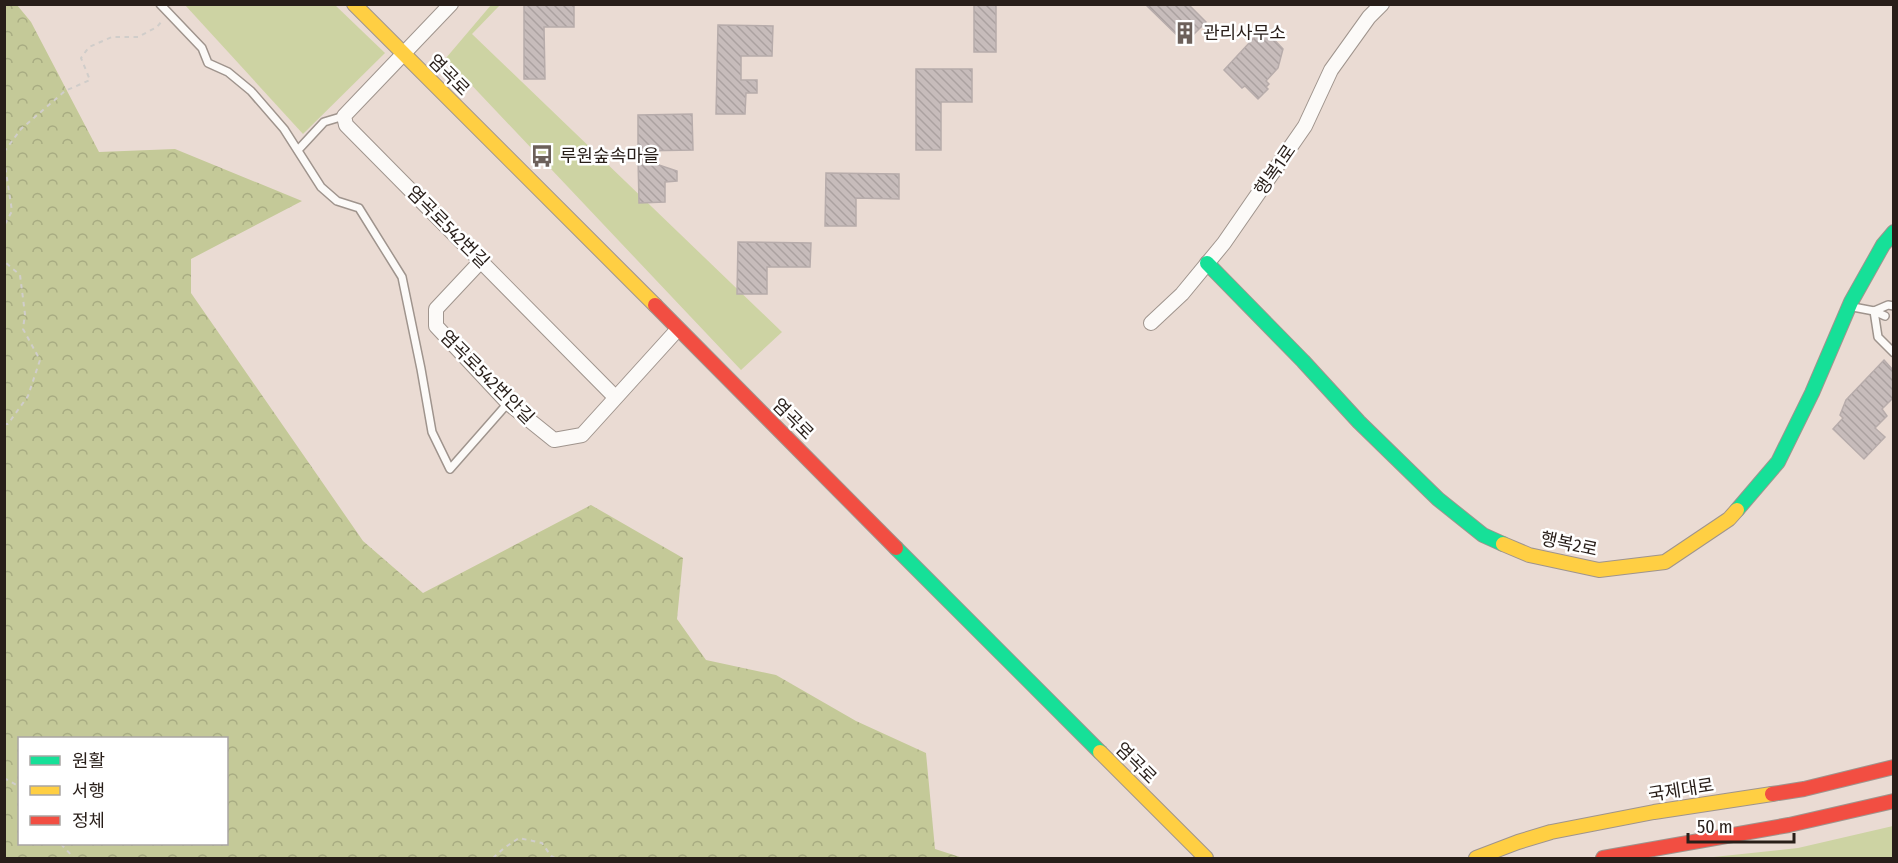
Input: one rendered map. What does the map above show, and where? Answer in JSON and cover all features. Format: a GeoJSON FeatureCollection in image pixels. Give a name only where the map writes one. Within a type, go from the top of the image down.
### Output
{"type":"FeatureCollection","features":[{"type":"Feature","properties":{"kind":"main road","name":"염곡로"},"geometry":{"type":"LineString","coordinates":[[354,4],[1201,855],[1212,858]]}},
{"type":"Feature","properties":{"kind":"main road","name":"행복2로"},"geometry":{"type":"LineString","coordinates":[[1207,263],[1359,422],[1438,499],[1483,535],[1529,555],[1599,570],[1665,562],[1729,519],[1778,462],[1812,393],[1849,307],[1883,245],[1893,232]]}},
{"type":"Feature","properties":{"kind":"main road","name":"국제대로"},"geometry":{"type":"LineString","coordinates":[[1476,858],[1551,832],[1654,812],[1804,789],[1893,767]]}},
{"type":"Feature","properties":{"kind":"main road"},"geometry":{"type":"LineString","coordinates":[[1604,858],[1789,825],[1893,801]]}},
{"type":"Feature","properties":{"kind":"street"},"geometry":{"type":"LineString","coordinates":[[344,116],[451,4]]}},
{"type":"Feature","properties":{"kind":"street","name":"행복1로"},"geometry":{"type":"LineString","coordinates":[[1151,323],[1182,294],[1224,243],[1305,126],[1331,70],[1369,17],[1382,4]]}},
{"type":"Feature","properties":{"kind":"street","name":"염곡로542번길"},"geometry":{"type":"LineString","coordinates":[[344,116],[346,125],[615,397]]}},
{"type":"Feature","properties":{"kind":"street","name":"염곡로542번안길"},"geometry":{"type":"LineString","coordinates":[[481,261],[436,309],[436,326],[508,403],[554,440],[582,435],[678,329]]}},
{"type":"Feature","properties":{"kind":"lane"},"geometry":{"type":"LineString","coordinates":[[160,4],[168,15],[202,48],[208,63],[228,72],[251,92],[284,129],[321,187],[337,201],[358,208],[402,277],[432,432],[450,470],[508,403]]}},
{"type":"Feature","properties":{"kind":"lane"},"geometry":{"type":"LineString","coordinates":[[298,150],[324,122],[344,116]]}},
{"type":"Feature","properties":{"kind":"lane"},"geometry":{"type":"LineString","coordinates":[[1874,311],[1888,305],[1893,306]]}},
{"type":"Feature","properties":{"kind":"lane"},"geometry":{"type":"LineString","coordinates":[[1849,307],[1874,311],[1885,316]]}},
{"type":"Feature","properties":{"kind":"lane"},"geometry":{"type":"LineString","coordinates":[[1874,311],[1878,338],[1893,353]]}},
{"type":"Feature","properties":{"kind":"path"},"geometry":{"type":"LineString","coordinates":[[4,152],[21,129],[65,91],[90,80],[81,58],[89,47],[112,37],[138,37],[156,27],[168,15]]}},
{"type":"Feature","properties":{"kind":"path"},"geometry":{"type":"LineString","coordinates":[[4,159],[12,211],[4,226]]}},
{"type":"Feature","properties":{"kind":"path"},"geometry":{"type":"LineString","coordinates":[[4,255],[5,262],[20,275],[26,314],[23,329],[40,360],[28,396],[8,424],[4,424]]}},
{"type":"Feature","properties":{"kind":"path"},"geometry":{"type":"LineString","coordinates":[[4,778],[18,786]]}},
{"type":"Feature","properties":{"kind":"path"},"geometry":{"type":"LineString","coordinates":[[493,858],[519,838],[542,843],[555,858]]}},
{"type":"Feature","properties":{"kind":"path"},"geometry":{"type":"LineString","coordinates":[[63,845],[74,858]]}},
{"type":"Feature","properties":{"kind":"green space"},"geometry":{"type":"Polygon","coordinates":[[[5,4],[17,5],[31,22],[99,152],[175,149],[302,201],[191,259],[191,293],[363,541],[423,593],[591,505],[683,558],[677,619],[706,660],[776,675],[856,721],[926,753],[935,849],[963,858],[5,858],[5,4]]]}},
{"type":"Feature","properties":{"kind":"green space"},"geometry":{"type":"Polygon","coordinates":[[[185,5],[335,5],[385,53],[303,134],[185,5]]]}},
{"type":"Feature","properties":{"kind":"green space"},"geometry":{"type":"Polygon","coordinates":[[[491,5],[500,5],[472,34],[782,332],[741,370],[446,58],[491,5]]]}},
{"type":"Feature","properties":{"kind":"green space"},"geometry":{"type":"Polygon","coordinates":[[[1893,826],[1893,858],[1704,858],[1798,848],[1893,826]]]}},
{"type":"Feature","properties":{"kind":"building"},"geometry":{"type":"Polygon","coordinates":[[[524,4],[574,4],[574,27],[544,27],[545,79],[524,79],[524,4]]]}},
{"type":"Feature","properties":{"kind":"building"},"geometry":{"type":"Polygon","coordinates":[[[974,4],[996,4],[996,52],[974,52],[974,4]]]}},
{"type":"Feature","properties":{"kind":"building","name":"관리사무소"},"geometry":{"type":"Polygon","coordinates":[[[1145,4],[1188,4],[1206,22],[1185,43],[1145,4]]]}},
{"type":"Feature","properties":{"kind":"building"},"geometry":{"type":"Polygon","coordinates":[[[718,25],[773,26],[772,56],[741,56],[741,80],[757,80],[757,93],[746,93],[745,114],[716,114],[718,25]]]}},
{"type":"Feature","properties":{"kind":"building"},"geometry":{"type":"Polygon","coordinates":[[[1263,28],[1283,49],[1278,68],[1266,81],[1269,84],[1266,87],[1268,89],[1258,99],[1245,86],[1242,88],[1224,70],[1263,28]]]}},
{"type":"Feature","properties":{"kind":"building"},"geometry":{"type":"Polygon","coordinates":[[[916,69],[972,69],[972,102],[941,102],[941,150],[916,150],[916,69]]]}},
{"type":"Feature","properties":{"kind":"building"},"geometry":{"type":"Polygon","coordinates":[[[692,114],[693,150],[638,151],[638,115],[692,114]]]}},
{"type":"Feature","properties":{"kind":"building"},"geometry":{"type":"Polygon","coordinates":[[[638,158],[677,171],[677,181],[665,182],[665,202],[639,203],[638,158]]]}},
{"type":"Feature","properties":{"kind":"building"},"geometry":{"type":"Polygon","coordinates":[[[826,173],[899,174],[899,199],[856,198],[856,226],[825,226],[826,173]]]}},
{"type":"Feature","properties":{"kind":"building"},"geometry":{"type":"Polygon","coordinates":[[[738,242],[811,243],[810,267],[767,267],[767,294],[737,294],[738,242]]]}},
{"type":"Feature","properties":{"kind":"building"},"geometry":{"type":"Polygon","coordinates":[[[1884,360],[1893,370],[1893,398],[1882,409],[1887,416],[1875,428],[1885,437],[1864,459],[1833,429],[1843,418],[1840,415],[1846,400],[1884,360]]]}},
{"type":"Feature","properties":{"kind":"traffic: fast"},"geometry":{"type":"LineString","coordinates":[[1737,510],[1778,462],[1812,393],[1851,302],[1883,245],[1894,232]]}},
{"type":"Feature","properties":{"kind":"traffic: fast"},"geometry":{"type":"LineString","coordinates":[[1207,263],[1359,422],[1438,499],[1483,535],[1503,544]]}},
{"type":"Feature","properties":{"kind":"traffic: fast"},"geometry":{"type":"LineString","coordinates":[[896,548],[1100,752]]}},
{"type":"Feature","properties":{"kind":"traffic: slow"},"geometry":{"type":"LineString","coordinates":[[354,4],[655,305]]}},
{"type":"Feature","properties":{"kind":"traffic: slow"},"geometry":{"type":"LineString","coordinates":[[1503,544],[1529,555],[1599,570],[1665,562],[1729,519],[1737,510]]}},
{"type":"Feature","properties":{"kind":"traffic: slow"},"geometry":{"type":"LineString","coordinates":[[1100,752],[1206,858]]}},
{"type":"Feature","properties":{"kind":"traffic: slow"},"geometry":{"type":"LineString","coordinates":[[1476,858],[1551,832],[1654,812],[1772,794]]}},
{"type":"Feature","properties":{"kind":"traffic: jam"},"geometry":{"type":"LineString","coordinates":[[655,305],[896,548]]}},
{"type":"Feature","properties":{"kind":"traffic: jam"},"geometry":{"type":"LineString","coordinates":[[1772,794],[1804,789],[1894,767]]}},
{"type":"Feature","properties":{"kind":"traffic: jam"},"geometry":{"type":"LineString","coordinates":[[1603,858],[1789,825],[1894,801]]}},
{"type":"Feature","properties":{"kind":"place","name":"관리사무소"},"geometry":{"type":"Point","coordinates":[1185,33]}},
{"type":"Feature","properties":{"kind":"place","name":"루원숲속마을"},"geometry":{"type":"Point","coordinates":[542,156]}}]}
